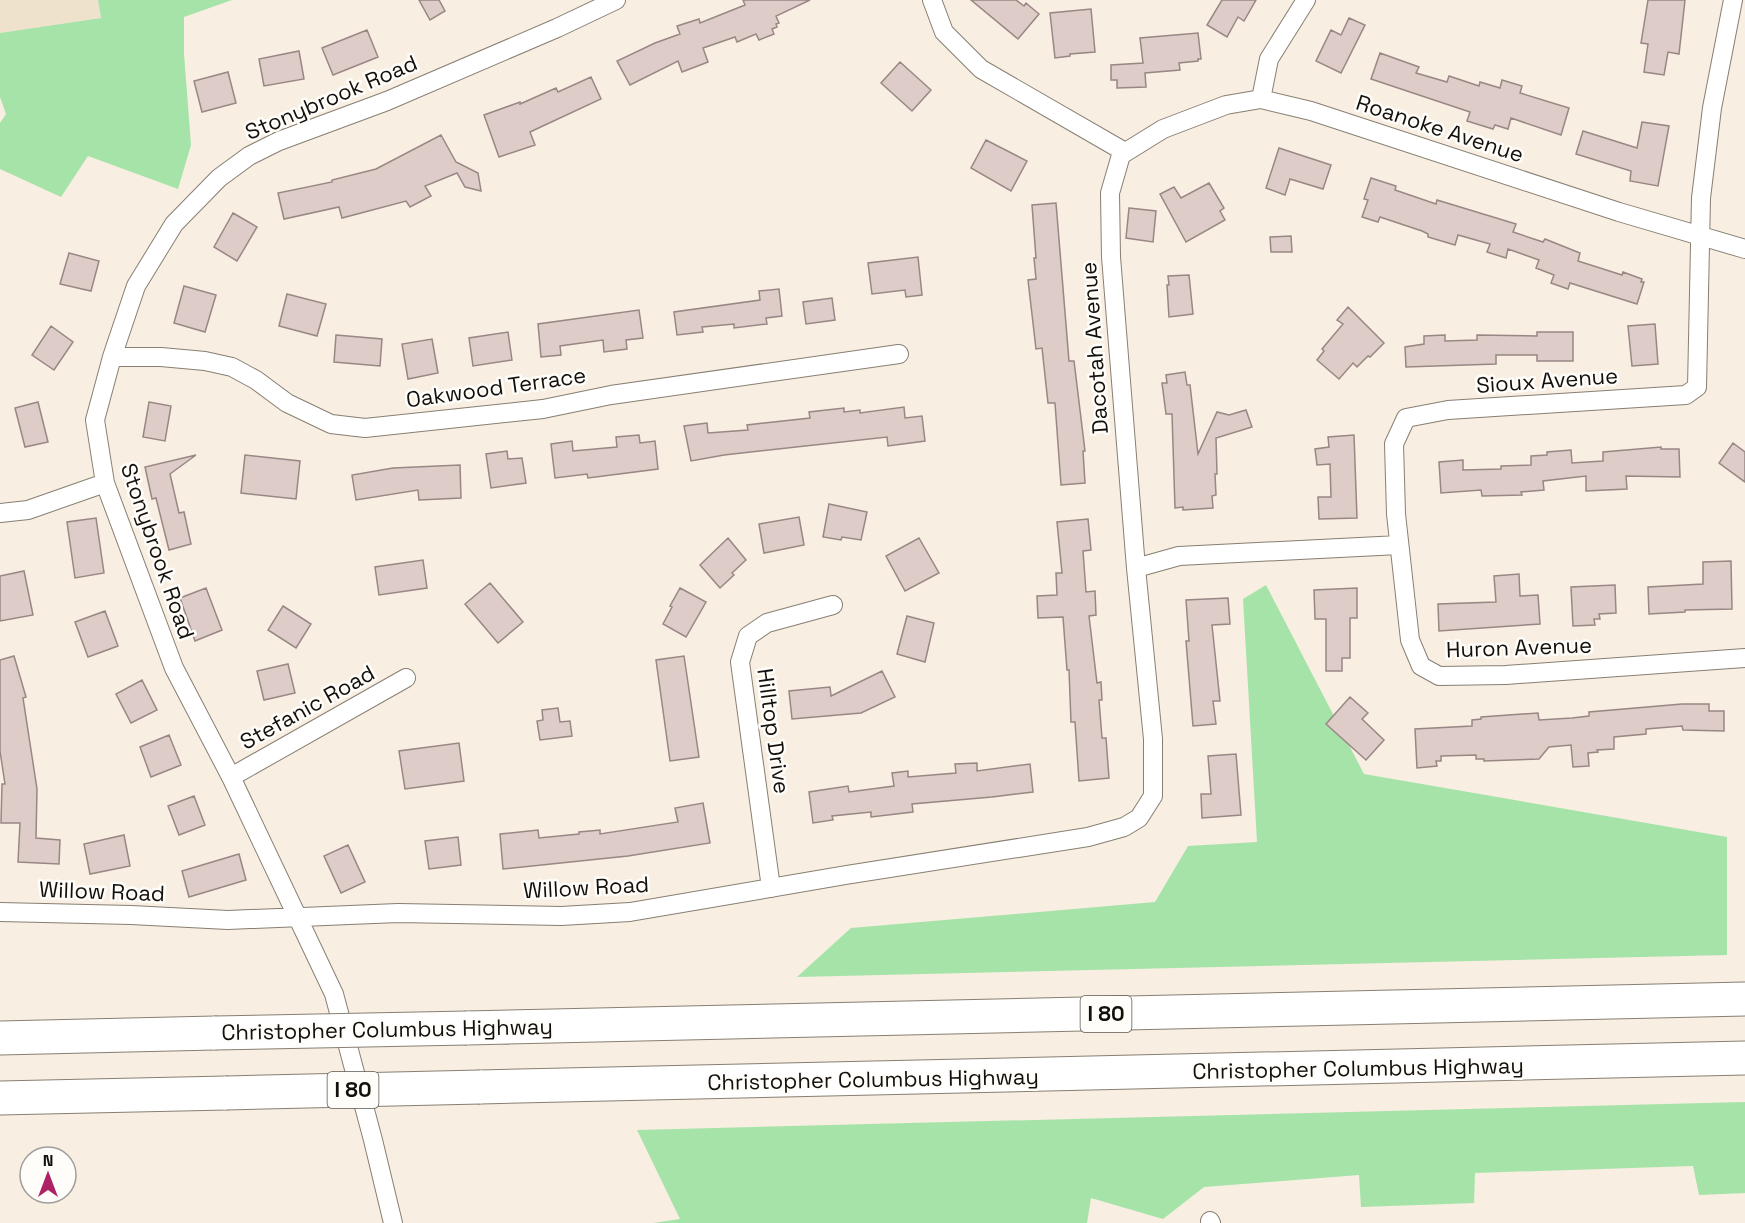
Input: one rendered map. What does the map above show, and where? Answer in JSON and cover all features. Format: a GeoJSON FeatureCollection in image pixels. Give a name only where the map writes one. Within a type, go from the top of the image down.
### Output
{"type":"FeatureCollection","features":[{"type":"Feature","properties":{"kind":"highway","name":"Christopher Columbus Highway"},"geometry":{"type":"LineString","coordinates":[[0,1038],[1745,999]]}},
{"type":"Feature","properties":{"kind":"highway","name":"Christopher Columbus Highway"},"geometry":{"type":"LineString","coordinates":[[0,1098],[1745,1058]]}},
{"type":"Feature","properties":{"kind":"street","name":"Stonybrook Road"},"geometry":{"type":"LineString","coordinates":[[393,1223],[334,994],[231,777],[174,668],[105,483],[95,420],[112,357],[136,286],[174,224],[219,178],[249,156],[279,141],[398,96],[557,28],[616,0]]}},
{"type":"Feature","properties":{"kind":"street"},"geometry":{"type":"LineString","coordinates":[[932,0],[944,32],[981,69],[1125,152]]}},
{"type":"Feature","properties":{"kind":"street"},"geometry":{"type":"LineString","coordinates":[[1261,99],[1269,60],[1306,0]]}},
{"type":"Feature","properties":{"kind":"street","name":"Sioux Avenue"},"geometry":{"type":"LineString","coordinates":[[1400,545],[1396,514],[1394,444],[1406,418],[1448,410],[1686,395],[1696,387],[1701,198],[1712,108],[1733,0]]}},
{"type":"Feature","properties":{"kind":"street","name":"Roanoke Avenue"},"geometry":{"type":"LineString","coordinates":[[1125,152],[1163,129],[1226,105],[1261,99],[1311,111],[1619,212],[1745,249]]}},
{"type":"Feature","properties":{"kind":"street","name":"Dacotah Avenue"},"geometry":{"type":"LineString","coordinates":[[1125,152],[1121,155],[1110,193],[1111,257],[1136,568],[1153,739],[1153,796]]}},
{"type":"Feature","properties":{"kind":"street","name":"Oakwood Terrace"},"geometry":{"type":"LineString","coordinates":[[112,357],[161,357],[205,361],[232,367],[255,380],[287,404],[331,424],[365,428],[543,409],[611,395],[900,354]]}},
{"type":"Feature","properties":{"kind":"street"},"geometry":{"type":"LineString","coordinates":[[0,513],[28,510],[105,483]]}},
{"type":"Feature","properties":{"kind":"street"},"geometry":{"type":"LineString","coordinates":[[1136,568],[1179,556],[1400,545]]}},
{"type":"Feature","properties":{"kind":"street","name":"Huron Avenue"},"geometry":{"type":"LineString","coordinates":[[1400,545],[1410,640],[1421,666],[1439,676],[1506,675],[1745,658]]}},
{"type":"Feature","properties":{"kind":"street","name":"Hilltop Drive"},"geometry":{"type":"LineString","coordinates":[[771,888],[740,662],[748,636],[767,623],[833,605]]}},
{"type":"Feature","properties":{"kind":"street","name":"Stefanic Road"},"geometry":{"type":"LineString","coordinates":[[231,777],[406,678]]}},
{"type":"Feature","properties":{"kind":"street","name":"Willow Road"},"geometry":{"type":"LineString","coordinates":[[0,912],[228,920],[398,913],[561,916],[619,913],[1088,837],[1124,827],[1139,818],[1153,796]]}},
{"type":"Feature","properties":{"kind":"shaded area"},"geometry":{"type":"Polygon","coordinates":[[[0,0],[98,0],[101,18],[0,33],[0,0]]]}},
{"type":"Feature","properties":{"kind":"green space"},"geometry":{"type":"Polygon","coordinates":[[[98,0],[232,0],[184,17],[184,54],[191,145],[178,189],[88,156],[61,197],[0,169],[0,123],[6,114],[0,97],[0,33],[101,18],[98,0]]]}},
{"type":"Feature","properties":{"kind":"green space"},"geometry":{"type":"Polygon","coordinates":[[[1266,585],[1364,774],[1727,837],[1727,955],[797,977],[851,928],[1155,902],[1188,846],[1257,842],[1243,599],[1266,585]]]}},
{"type":"Feature","properties":{"kind":"green space"},"geometry":{"type":"Polygon","coordinates":[[[1745,1102],[1745,1193],[1699,1195],[1693,1166],[1475,1173],[1474,1203],[1361,1207],[1359,1175],[1204,1187],[1163,1219],[1091,1198],[1087,1223],[653,1223],[680,1219],[637,1130],[1745,1102]]]}},
{"type":"Feature","properties":{"kind":"building"},"geometry":{"type":"Polygon","coordinates":[[[419,0],[439,0],[445,11],[430,20],[419,0]]]}},
{"type":"Feature","properties":{"kind":"building"},"geometry":{"type":"Polygon","coordinates":[[[743,0],[810,0],[776,16],[779,23],[772,29],[774,34],[759,40],[756,34],[737,42],[735,37],[703,48],[708,62],[682,72],[678,61],[630,85],[617,61],[680,34],[677,26],[699,19],[700,23],[745,5],[743,0]]]}},
{"type":"Feature","properties":{"kind":"building"},"geometry":{"type":"Polygon","coordinates":[[[971,0],[1016,0],[1024,6],[1026,3],[1039,14],[1018,39],[971,0]]]}},
{"type":"Feature","properties":{"kind":"building"},"geometry":{"type":"Polygon","coordinates":[[[1222,0],[1256,0],[1244,21],[1238,17],[1227,37],[1207,25],[1222,0]]]}},
{"type":"Feature","properties":{"kind":"building"},"geometry":{"type":"Polygon","coordinates":[[[1648,0],[1685,0],[1679,54],[1668,52],[1664,75],[1644,72],[1648,44],[1641,43],[1648,0]]]}},
{"type":"Feature","properties":{"kind":"building"},"geometry":{"type":"Polygon","coordinates":[[[1091,9],[1095,52],[1055,58],[1050,13],[1091,9]]]}},
{"type":"Feature","properties":{"kind":"building"},"geometry":{"type":"Polygon","coordinates":[[[1349,18],[1365,25],[1341,73],[1316,61],[1331,30],[1341,35],[1349,18]]]}},
{"type":"Feature","properties":{"kind":"building"},"geometry":{"type":"Polygon","coordinates":[[[367,30],[378,57],[333,75],[322,48],[367,30]]]}},
{"type":"Feature","properties":{"kind":"building"},"geometry":{"type":"Polygon","coordinates":[[[1198,33],[1201,59],[1198,61],[1179,63],[1180,70],[1145,73],[1146,87],[1117,88],[1117,80],[1111,80],[1111,65],[1143,63],[1140,38],[1198,33]]]}},
{"type":"Feature","properties":{"kind":"building"},"geometry":{"type":"Polygon","coordinates":[[[299,51],[304,79],[264,86],[259,59],[299,51]]]}},
{"type":"Feature","properties":{"kind":"building"},"geometry":{"type":"Polygon","coordinates":[[[1380,53],[1419,67],[1416,73],[1447,82],[1449,76],[1479,86],[1480,82],[1500,88],[1502,80],[1522,86],[1520,93],[1569,108],[1561,135],[1511,118],[1508,129],[1495,125],[1493,129],[1467,121],[1470,112],[1371,79],[1380,53]]]}},
{"type":"Feature","properties":{"kind":"building"},"geometry":{"type":"Polygon","coordinates":[[[900,62],[931,90],[912,111],[881,83],[900,62]]]}},
{"type":"Feature","properties":{"kind":"building"},"geometry":{"type":"Polygon","coordinates":[[[228,72],[236,103],[202,112],[194,81],[228,72]]]}},
{"type":"Feature","properties":{"kind":"building"},"geometry":{"type":"Polygon","coordinates":[[[591,77],[601,99],[530,132],[535,145],[499,157],[484,115],[520,102],[520,104],[556,88],[558,92],[591,77]]]}},
{"type":"Feature","properties":{"kind":"building"},"geometry":{"type":"Polygon","coordinates":[[[1642,122],[1669,126],[1658,186],[1630,181],[1631,171],[1576,154],[1583,131],[1637,148],[1642,122]]]}},
{"type":"Feature","properties":{"kind":"building"},"geometry":{"type":"Polygon","coordinates":[[[441,135],[456,162],[478,173],[481,191],[465,187],[457,173],[425,186],[431,196],[410,207],[406,201],[342,218],[339,207],[284,219],[278,193],[332,182],[332,180],[376,169],[441,135]]]}},
{"type":"Feature","properties":{"kind":"building"},"geometry":{"type":"Polygon","coordinates":[[[986,140],[1027,161],[1011,191],[971,168],[986,140]]]}},
{"type":"Feature","properties":{"kind":"building"},"geometry":{"type":"Polygon","coordinates":[[[1279,148],[1331,165],[1323,189],[1290,179],[1285,195],[1266,188],[1279,148]]]}},
{"type":"Feature","properties":{"kind":"building"},"geometry":{"type":"Polygon","coordinates":[[[1371,178],[1396,186],[1395,190],[1436,204],[1437,200],[1516,224],[1513,232],[1543,242],[1545,239],[1580,253],[1578,261],[1642,279],[1641,282],[1644,282],[1637,304],[1570,283],[1568,289],[1551,283],[1554,275],[1536,268],[1539,260],[1508,249],[1506,258],[1487,252],[1490,244],[1458,235],[1455,245],[1428,237],[1428,234],[1422,231],[1380,217],[1378,222],[1362,217],[1368,200],[1364,199],[1371,178]]]}},
{"type":"Feature","properties":{"kind":"building"},"geometry":{"type":"Polygon","coordinates":[[[1209,183],[1224,208],[1220,211],[1225,220],[1186,242],[1160,194],[1174,187],[1181,198],[1209,183]]]}},
{"type":"Feature","properties":{"kind":"building"},"geometry":{"type":"Polygon","coordinates":[[[1056,203],[1069,361],[1074,361],[1085,451],[1083,451],[1085,483],[1061,485],[1055,403],[1048,403],[1042,348],[1036,349],[1028,280],[1036,279],[1032,205],[1056,203]]]}},
{"type":"Feature","properties":{"kind":"building"},"geometry":{"type":"Polygon","coordinates":[[[1129,208],[1156,211],[1153,242],[1126,238],[1129,208]]]}},
{"type":"Feature","properties":{"kind":"building"},"geometry":{"type":"Polygon","coordinates":[[[233,213],[257,227],[237,261],[214,247],[233,213]]]}},
{"type":"Feature","properties":{"kind":"building"},"geometry":{"type":"Polygon","coordinates":[[[1291,236],[1292,252],[1271,252],[1270,237],[1291,236]]]}},
{"type":"Feature","properties":{"kind":"building"},"geometry":{"type":"Polygon","coordinates":[[[69,253],[99,261],[91,291],[60,284],[69,253]]]}},
{"type":"Feature","properties":{"kind":"building"},"geometry":{"type":"Polygon","coordinates":[[[918,257],[922,295],[906,297],[905,290],[872,294],[868,263],[918,257]]]}},
{"type":"Feature","properties":{"kind":"building"},"geometry":{"type":"Polygon","coordinates":[[[1189,275],[1193,314],[1169,317],[1168,276],[1189,275]]]}},
{"type":"Feature","properties":{"kind":"building"},"geometry":{"type":"Polygon","coordinates":[[[184,286],[216,295],[205,332],[174,323],[184,286]]]}},
{"type":"Feature","properties":{"kind":"building"},"geometry":{"type":"Polygon","coordinates":[[[779,289],[782,316],[766,318],[767,324],[734,328],[734,324],[702,327],[703,332],[677,335],[674,312],[760,300],[759,291],[779,289]]]}},
{"type":"Feature","properties":{"kind":"building"},"geometry":{"type":"Polygon","coordinates":[[[287,294],[326,304],[317,336],[279,326],[287,294]]]}},
{"type":"Feature","properties":{"kind":"building"},"geometry":{"type":"Polygon","coordinates":[[[832,298],[835,320],[806,324],[803,302],[832,298]]]}},
{"type":"Feature","properties":{"kind":"building"},"geometry":{"type":"Polygon","coordinates":[[[1348,307],[1384,343],[1357,367],[1353,363],[1339,379],[1317,360],[1324,351],[1322,349],[1343,324],[1337,320],[1348,307]]]}},
{"type":"Feature","properties":{"kind":"building"},"geometry":{"type":"Polygon","coordinates":[[[639,310],[643,338],[626,340],[627,349],[604,352],[603,340],[560,346],[561,355],[541,357],[538,324],[639,310]]]}},
{"type":"Feature","properties":{"kind":"building"},"geometry":{"type":"Polygon","coordinates":[[[1655,324],[1658,364],[1632,366],[1628,326],[1655,324]]]}},
{"type":"Feature","properties":{"kind":"building"},"geometry":{"type":"Polygon","coordinates":[[[51,326],[73,342],[54,370],[32,355],[51,326]]]}},
{"type":"Feature","properties":{"kind":"building"},"geometry":{"type":"Polygon","coordinates":[[[508,332],[512,360],[473,366],[469,338],[508,332]]]}},
{"type":"Feature","properties":{"kind":"building"},"geometry":{"type":"Polygon","coordinates":[[[1537,332],[1573,332],[1573,361],[1537,361],[1537,355],[1496,355],[1496,364],[1406,367],[1405,347],[1424,344],[1424,336],[1445,335],[1445,341],[1477,340],[1477,335],[1537,336],[1537,332]]]}},
{"type":"Feature","properties":{"kind":"building"},"geometry":{"type":"Polygon","coordinates":[[[336,335],[382,339],[380,366],[334,362],[336,335]]]}},
{"type":"Feature","properties":{"kind":"building"},"geometry":{"type":"Polygon","coordinates":[[[432,339],[438,373],[408,379],[402,344],[432,339]]]}},
{"type":"Feature","properties":{"kind":"building"},"geometry":{"type":"Polygon","coordinates":[[[1185,372],[1187,385],[1190,385],[1198,454],[1217,412],[1229,415],[1246,410],[1252,427],[1216,438],[1217,474],[1215,474],[1216,495],[1212,496],[1213,508],[1183,510],[1183,507],[1175,508],[1172,414],[1166,414],[1162,383],[1167,383],[1166,375],[1185,372]]]}},
{"type":"Feature","properties":{"kind":"building"},"geometry":{"type":"Polygon","coordinates":[[[38,402],[48,442],[25,447],[15,408],[38,402]]]}},
{"type":"Feature","properties":{"kind":"building"},"geometry":{"type":"Polygon","coordinates":[[[149,402],[171,406],[165,441],[143,437],[149,402]]]}},
{"type":"Feature","properties":{"kind":"building"},"geometry":{"type":"Polygon","coordinates":[[[904,407],[905,418],[922,416],[925,441],[888,446],[887,437],[724,455],[691,461],[684,426],[707,423],[708,433],[748,430],[747,425],[810,418],[809,412],[844,408],[844,412],[860,410],[860,413],[904,407]]]}},
{"type":"Feature","properties":{"kind":"building"},"geometry":{"type":"Polygon","coordinates":[[[639,435],[640,443],[655,441],[658,469],[588,478],[587,474],[555,478],[551,444],[572,441],[573,451],[617,447],[616,437],[639,435]]]}},
{"type":"Feature","properties":{"kind":"building"},"geometry":{"type":"Polygon","coordinates":[[[1354,435],[1357,518],[1319,519],[1318,497],[1331,497],[1330,464],[1317,465],[1315,449],[1329,447],[1328,437],[1354,435]]]}},
{"type":"Feature","properties":{"kind":"building"},"geometry":{"type":"Polygon","coordinates":[[[1733,443],[1745,452],[1745,482],[1719,463],[1733,443]]]}},
{"type":"Feature","properties":{"kind":"building"},"geometry":{"type":"Polygon","coordinates":[[[1661,447],[1661,449],[1679,449],[1680,477],[1626,476],[1627,489],[1586,491],[1586,476],[1543,481],[1544,490],[1521,492],[1522,495],[1482,496],[1481,490],[1441,493],[1439,462],[1463,460],[1463,470],[1501,469],[1501,466],[1531,465],[1531,456],[1547,455],[1547,452],[1571,450],[1572,463],[1603,461],[1603,452],[1661,447]]]}},
{"type":"Feature","properties":{"kind":"building"},"geometry":{"type":"Polygon","coordinates":[[[507,451],[508,459],[522,458],[526,483],[491,488],[486,454],[507,451]]]}},
{"type":"Feature","properties":{"kind":"building"},"geometry":{"type":"Polygon","coordinates":[[[196,455],[170,474],[179,513],[184,512],[191,544],[169,550],[156,498],[152,499],[145,467],[196,455]]]}},
{"type":"Feature","properties":{"kind":"building"},"geometry":{"type":"Polygon","coordinates":[[[245,455],[300,461],[296,499],[241,493],[245,455]]]}},
{"type":"Feature","properties":{"kind":"building"},"geometry":{"type":"Polygon","coordinates":[[[460,465],[461,498],[419,500],[418,490],[356,500],[352,475],[393,468],[460,465]]]}},
{"type":"Feature","properties":{"kind":"building"},"geometry":{"type":"Polygon","coordinates":[[[829,504],[867,512],[861,540],[823,537],[829,504]]]}},
{"type":"Feature","properties":{"kind":"building"},"geometry":{"type":"Polygon","coordinates":[[[799,517],[804,545],[764,553],[759,524],[799,517]]]}},
{"type":"Feature","properties":{"kind":"building"},"geometry":{"type":"Polygon","coordinates":[[[96,518],[104,573],[75,578],[67,522],[96,518]]]}},
{"type":"Feature","properties":{"kind":"building"},"geometry":{"type":"Polygon","coordinates":[[[1088,519],[1091,550],[1083,551],[1086,592],[1095,591],[1096,615],[1089,616],[1097,683],[1101,682],[1102,700],[1099,700],[1102,738],[1106,738],[1109,778],[1079,781],[1075,722],[1071,722],[1069,670],[1067,670],[1063,617],[1038,618],[1037,596],[1057,595],[1056,573],[1062,573],[1057,522],[1088,519]]]}},
{"type":"Feature","properties":{"kind":"building"},"geometry":{"type":"Polygon","coordinates":[[[728,538],[746,560],[720,588],[700,565],[728,538]]]}},
{"type":"Feature","properties":{"kind":"building"},"geometry":{"type":"Polygon","coordinates":[[[919,538],[939,573],[905,591],[886,556],[919,538]]]}},
{"type":"Feature","properties":{"kind":"building"},"geometry":{"type":"Polygon","coordinates":[[[423,560],[427,588],[379,595],[375,567],[423,560]]]}},
{"type":"Feature","properties":{"kind":"building"},"geometry":{"type":"Polygon","coordinates":[[[1731,561],[1732,609],[1685,610],[1685,612],[1649,614],[1648,587],[1703,584],[1703,562],[1731,561]]]}},
{"type":"Feature","properties":{"kind":"building"},"geometry":{"type":"Polygon","coordinates":[[[24,571],[33,615],[0,621],[0,576],[24,571]]]}},
{"type":"Feature","properties":{"kind":"building"},"geometry":{"type":"Polygon","coordinates":[[[1519,574],[1520,596],[1538,595],[1540,624],[1439,631],[1438,604],[1496,602],[1494,576],[1519,574]]]}},
{"type":"Feature","properties":{"kind":"building"},"geometry":{"type":"Polygon","coordinates":[[[490,583],[523,622],[498,643],[465,604],[490,583]]]}},
{"type":"Feature","properties":{"kind":"building"},"geometry":{"type":"Polygon","coordinates":[[[1615,585],[1616,613],[1599,614],[1600,619],[1594,619],[1595,625],[1573,626],[1571,587],[1615,585]]]}},
{"type":"Feature","properties":{"kind":"building"},"geometry":{"type":"Polygon","coordinates":[[[206,588],[222,630],[195,641],[180,598],[206,588]]]}},
{"type":"Feature","properties":{"kind":"building"},"geometry":{"type":"Polygon","coordinates":[[[680,588],[706,602],[686,637],[663,624],[680,588]]]}},
{"type":"Feature","properties":{"kind":"building"},"geometry":{"type":"Polygon","coordinates":[[[1357,588],[1357,618],[1350,618],[1350,658],[1342,658],[1342,671],[1326,671],[1326,619],[1315,619],[1314,590],[1357,588]]]}},
{"type":"Feature","properties":{"kind":"building"},"geometry":{"type":"Polygon","coordinates":[[[1228,598],[1230,624],[1212,625],[1220,701],[1213,701],[1216,724],[1193,726],[1186,641],[1189,641],[1186,600],[1228,598]]]}},
{"type":"Feature","properties":{"kind":"building"},"geometry":{"type":"Polygon","coordinates":[[[283,606],[311,624],[296,648],[268,630],[283,606]]]}},
{"type":"Feature","properties":{"kind":"building"},"geometry":{"type":"Polygon","coordinates":[[[105,611],[118,646],[88,657],[75,622],[105,611]]]}},
{"type":"Feature","properties":{"kind":"building"},"geometry":{"type":"Polygon","coordinates":[[[907,616],[934,623],[925,662],[897,654],[907,616]]]}},
{"type":"Feature","properties":{"kind":"building"},"geometry":{"type":"Polygon","coordinates":[[[14,656],[26,697],[23,698],[37,789],[36,838],[60,840],[59,864],[18,862],[20,823],[1,823],[2,784],[5,784],[0,751],[0,660],[14,656]]]}},
{"type":"Feature","properties":{"kind":"building"},"geometry":{"type":"Polygon","coordinates":[[[684,656],[699,757],[670,761],[656,660],[684,656]]]}},
{"type":"Feature","properties":{"kind":"building"},"geometry":{"type":"Polygon","coordinates":[[[288,664],[295,693],[264,700],[257,671],[288,664]]]}},
{"type":"Feature","properties":{"kind":"building"},"geometry":{"type":"Polygon","coordinates":[[[882,671],[895,697],[861,713],[792,719],[789,691],[830,687],[831,696],[882,671]]]}},
{"type":"Feature","properties":{"kind":"building"},"geometry":{"type":"Polygon","coordinates":[[[142,680],[157,710],[131,723],[116,694],[142,680]]]}},
{"type":"Feature","properties":{"kind":"building"},"geometry":{"type":"Polygon","coordinates":[[[1350,697],[1368,713],[1362,719],[1384,740],[1366,760],[1326,724],[1350,697]]]}},
{"type":"Feature","properties":{"kind":"building"},"geometry":{"type":"Polygon","coordinates":[[[1709,704],[1709,711],[1724,711],[1724,731],[1683,730],[1682,726],[1646,729],[1646,734],[1614,737],[1614,749],[1588,753],[1589,766],[1573,767],[1571,745],[1549,747],[1539,759],[1484,761],[1484,759],[1476,759],[1476,755],[1441,756],[1441,761],[1436,761],[1437,766],[1417,768],[1415,729],[1472,726],[1472,720],[1481,719],[1481,717],[1538,713],[1539,720],[1572,718],[1589,716],[1589,712],[1709,704]]]}},
{"type":"Feature","properties":{"kind":"building"},"geometry":{"type":"Polygon","coordinates":[[[558,708],[560,722],[570,721],[572,736],[540,740],[537,721],[543,720],[542,710],[558,708]]]}},
{"type":"Feature","properties":{"kind":"building"},"geometry":{"type":"Polygon","coordinates":[[[169,735],[181,765],[151,777],[140,747],[169,735]]]}},
{"type":"Feature","properties":{"kind":"building"},"geometry":{"type":"Polygon","coordinates":[[[459,743],[464,781],[405,789],[399,751],[459,743]]]}},
{"type":"Feature","properties":{"kind":"building"},"geometry":{"type":"Polygon","coordinates":[[[1236,754],[1241,815],[1202,818],[1201,794],[1211,794],[1208,756],[1236,754]]]}},
{"type":"Feature","properties":{"kind":"building"},"geometry":{"type":"Polygon","coordinates":[[[977,763],[977,771],[1030,764],[1033,792],[912,804],[913,812],[871,817],[871,812],[832,816],[833,820],[813,823],[809,792],[848,786],[849,792],[894,786],[892,773],[908,771],[908,777],[956,773],[955,764],[977,763]]]}},
{"type":"Feature","properties":{"kind":"building"},"geometry":{"type":"Polygon","coordinates":[[[194,796],[205,825],[179,835],[168,806],[194,796]]]}},
{"type":"Feature","properties":{"kind":"building"},"geometry":{"type":"Polygon","coordinates":[[[703,803],[710,843],[628,856],[503,869],[500,834],[538,830],[539,838],[600,830],[600,834],[678,822],[675,808],[703,803]]]}},
{"type":"Feature","properties":{"kind":"building"},"geometry":{"type":"Polygon","coordinates":[[[124,835],[130,866],[90,874],[84,844],[124,835]]]}},
{"type":"Feature","properties":{"kind":"building"},"geometry":{"type":"Polygon","coordinates":[[[458,837],[461,865],[429,869],[425,841],[458,837]]]}},
{"type":"Feature","properties":{"kind":"building"},"geometry":{"type":"Polygon","coordinates":[[[348,845],[365,882],[341,893],[324,856],[348,845]]]}},
{"type":"Feature","properties":{"kind":"building"},"geometry":{"type":"Polygon","coordinates":[[[239,854],[246,880],[189,897],[182,871],[239,854]]]}}]}
